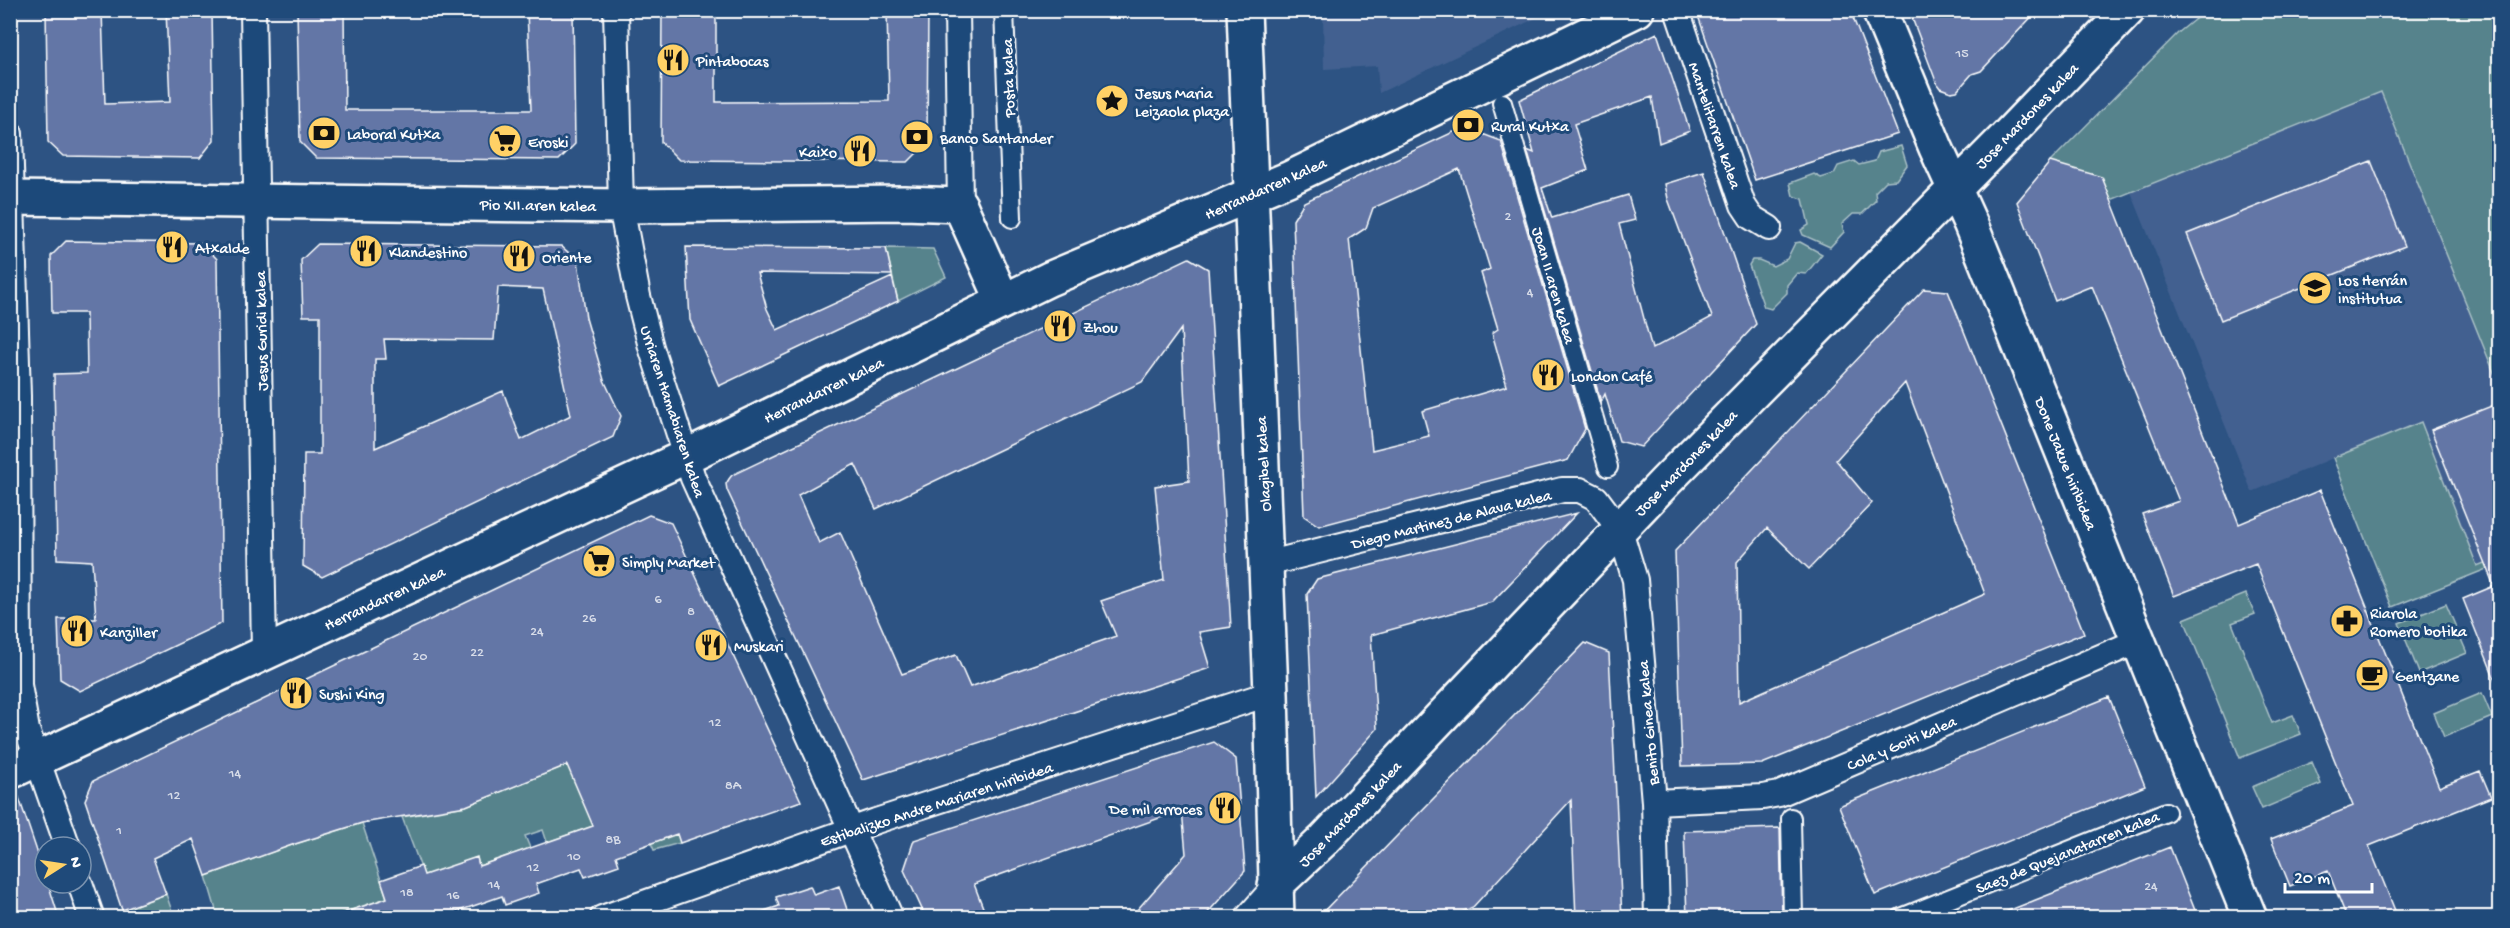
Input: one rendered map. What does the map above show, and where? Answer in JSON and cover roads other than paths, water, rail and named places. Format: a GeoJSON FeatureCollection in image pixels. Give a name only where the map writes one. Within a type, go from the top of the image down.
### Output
{"type":"FeatureCollection","features":[{"type":"Feature","properties":{"kind":"main road","name":"Olagibel kalea"},"geometry":{"type":"LineString","coordinates":[[1244,10],[1271,693],[1276,902]]}},
{"type":"Feature","properties":{"kind":"main road","name":"Herrandarren kalea"},"geometry":{"type":"LineString","coordinates":[[24,766],[687,456],[1049,279],[1251,195],[1637,10]]}},
{"type":"Feature","properties":{"kind":"main road","name":"Done Jakue hiribidea"},"geometry":{"type":"LineString","coordinates":[[1879,10],[1971,225],[2250,918]]}},
{"type":"Feature","properties":{"kind":"main road","name":"Jose Mardones kalea"},"geometry":{"type":"LineString","coordinates":[[1276,902],[1325,838],[1620,530],[2128,10]]}},
{"type":"Feature","properties":{"kind":"main road","name":"Pio XII.aren kalea"},"geometry":{"type":"LineString","coordinates":[[11,198],[621,206],[892,203],[960,205]]}},
{"type":"Feature","properties":{"kind":"main road"},"geometry":{"type":"LineString","coordinates":[[960,205],[1003,301]]}},
{"type":"Feature","properties":{"kind":"street","name":"Jesus Guridi kalea"},"geometry":{"type":"LineString","coordinates":[[253,10],[264,652]]}},
{"type":"Feature","properties":{"kind":"street","name":"Urriaren Hamabiaren kalea"},"geometry":{"type":"LineString","coordinates":[[616,10],[621,206],[638,296],[651,347],[693,478],[891,918]]}},
{"type":"Feature","properties":{"kind":"street"},"geometry":{"type":"LineString","coordinates":[[957,10],[960,205]]}},
{"type":"Feature","properties":{"kind":"street","name":"Posta kalea"},"geometry":{"type":"LineString","coordinates":[[1004,10],[1012,218]]}},
{"type":"Feature","properties":{"kind":"street","name":"Mantelitarren kalea"},"geometry":{"type":"LineString","coordinates":[[1677,10],[1743,205],[1751,217],[1769,228]]}},
{"type":"Feature","properties":{"kind":"street","name":"Joan II.aren kalea"},"geometry":{"type":"LineString","coordinates":[[1502,103],[1608,467]]}},
{"type":"Feature","properties":{"kind":"street"},"geometry":{"type":"LineString","coordinates":[[10,134],[19,685],[27,729],[24,766],[61,835]]}},
{"type":"Feature","properties":{"kind":"street","name":"Diego Martinez de Alava kalea"},"geometry":{"type":"LineString","coordinates":[[1266,564],[1562,490],[1580,490],[1596,498],[1620,530]]}},
{"type":"Feature","properties":{"kind":"street","name":"Benito Ginea kalea"},"geometry":{"type":"LineString","coordinates":[[1620,530],[1635,580],[1654,802],[1657,918]]}},
{"type":"Feature","properties":{"kind":"street","name":"Cola y Goiti kalea"},"geometry":{"type":"LineString","coordinates":[[1654,802],[1763,797],[1779,794],[2138,641]]}},
{"type":"Feature","properties":{"kind":"street","name":"Estibalizko Andre Mariaren hiribidea"},"geometry":{"type":"LineString","coordinates":[[602,918],[850,830],[1271,693]]}},
{"type":"Feature","properties":{"kind":"street","name":"Saez de Quejanatarren kalea"},"geometry":{"type":"LineString","coordinates":[[1901,918],[2166,812]]}},
{"type":"Feature","properties":{"kind":"street"},"geometry":{"type":"LineString","coordinates":[[1791,818],[1793,918]]}},
{"type":"Feature","properties":{"kind":"street"},"geometry":{"type":"LineString","coordinates":[[84,895],[92,918]]}},
{"type":"Feature","properties":{"kind":"street","name":"Jose Mardones kalea"},"geometry":{"type":"LineString","coordinates":[[1247,918],[1276,902]]}},
{"type":"Feature","properties":{"kind":"place","name":"Pintabocas"},"geometry":{"type":"Point","coordinates":[673,60]}},
{"type":"Feature","properties":{"kind":"place","name":"Jesus Maria Leizaola plaza"},"geometry":{"type":"Point","coordinates":[1112,101]}},
{"type":"Feature","properties":{"kind":"place","name":"Rural Kutxa"},"geometry":{"type":"Point","coordinates":[1468,125]}},
{"type":"Feature","properties":{"kind":"place","name":"Laboral Kutxa"},"geometry":{"type":"Point","coordinates":[324,133]}},
{"type":"Feature","properties":{"kind":"place","name":"Banco Santander"},"geometry":{"type":"Point","coordinates":[917,137]}},
{"type":"Feature","properties":{"kind":"place","name":"Eroski"},"geometry":{"type":"Point","coordinates":[505,141]}},
{"type":"Feature","properties":{"kind":"place","name":"Kaixo"},"geometry":{"type":"Point","coordinates":[860,151]}},
{"type":"Feature","properties":{"kind":"place","name":"Atxalde"},"geometry":{"type":"Point","coordinates":[172,247]}},
{"type":"Feature","properties":{"kind":"place","name":"Klandestino"},"geometry":{"type":"Point","coordinates":[366,251]}},
{"type":"Feature","properties":{"kind":"place","name":"Oriente"},"geometry":{"type":"Point","coordinates":[519,256]}},
{"type":"Feature","properties":{"kind":"place","name":"Los Herrán institutua"},"geometry":{"type":"Point","coordinates":[2315,288]}},
{"type":"Feature","properties":{"kind":"place","name":"Zhou"},"geometry":{"type":"Point","coordinates":[1060,326]}},
{"type":"Feature","properties":{"kind":"place","name":"London Café"},"geometry":{"type":"Point","coordinates":[1548,375]}},
{"type":"Feature","properties":{"kind":"place","name":"Simply Market"},"geometry":{"type":"Point","coordinates":[599,561]}},
{"type":"Feature","properties":{"kind":"place","name":"Riarola Romero botika"},"geometry":{"type":"Point","coordinates":[2347,621]}},
{"type":"Feature","properties":{"kind":"place","name":"Kanziller"},"geometry":{"type":"Point","coordinates":[77,631]}},
{"type":"Feature","properties":{"kind":"place","name":"Muskari"},"geometry":{"type":"Point","coordinates":[711,645]}},
{"type":"Feature","properties":{"kind":"place","name":"Gentzane"},"geometry":{"type":"Point","coordinates":[2372,675]}},
{"type":"Feature","properties":{"kind":"place","name":"Sushi King"},"geometry":{"type":"Point","coordinates":[296,693]}},
{"type":"Feature","properties":{"kind":"place","name":"De mil arroces"},"geometry":{"type":"Point","coordinates":[1225,808]}}]}
